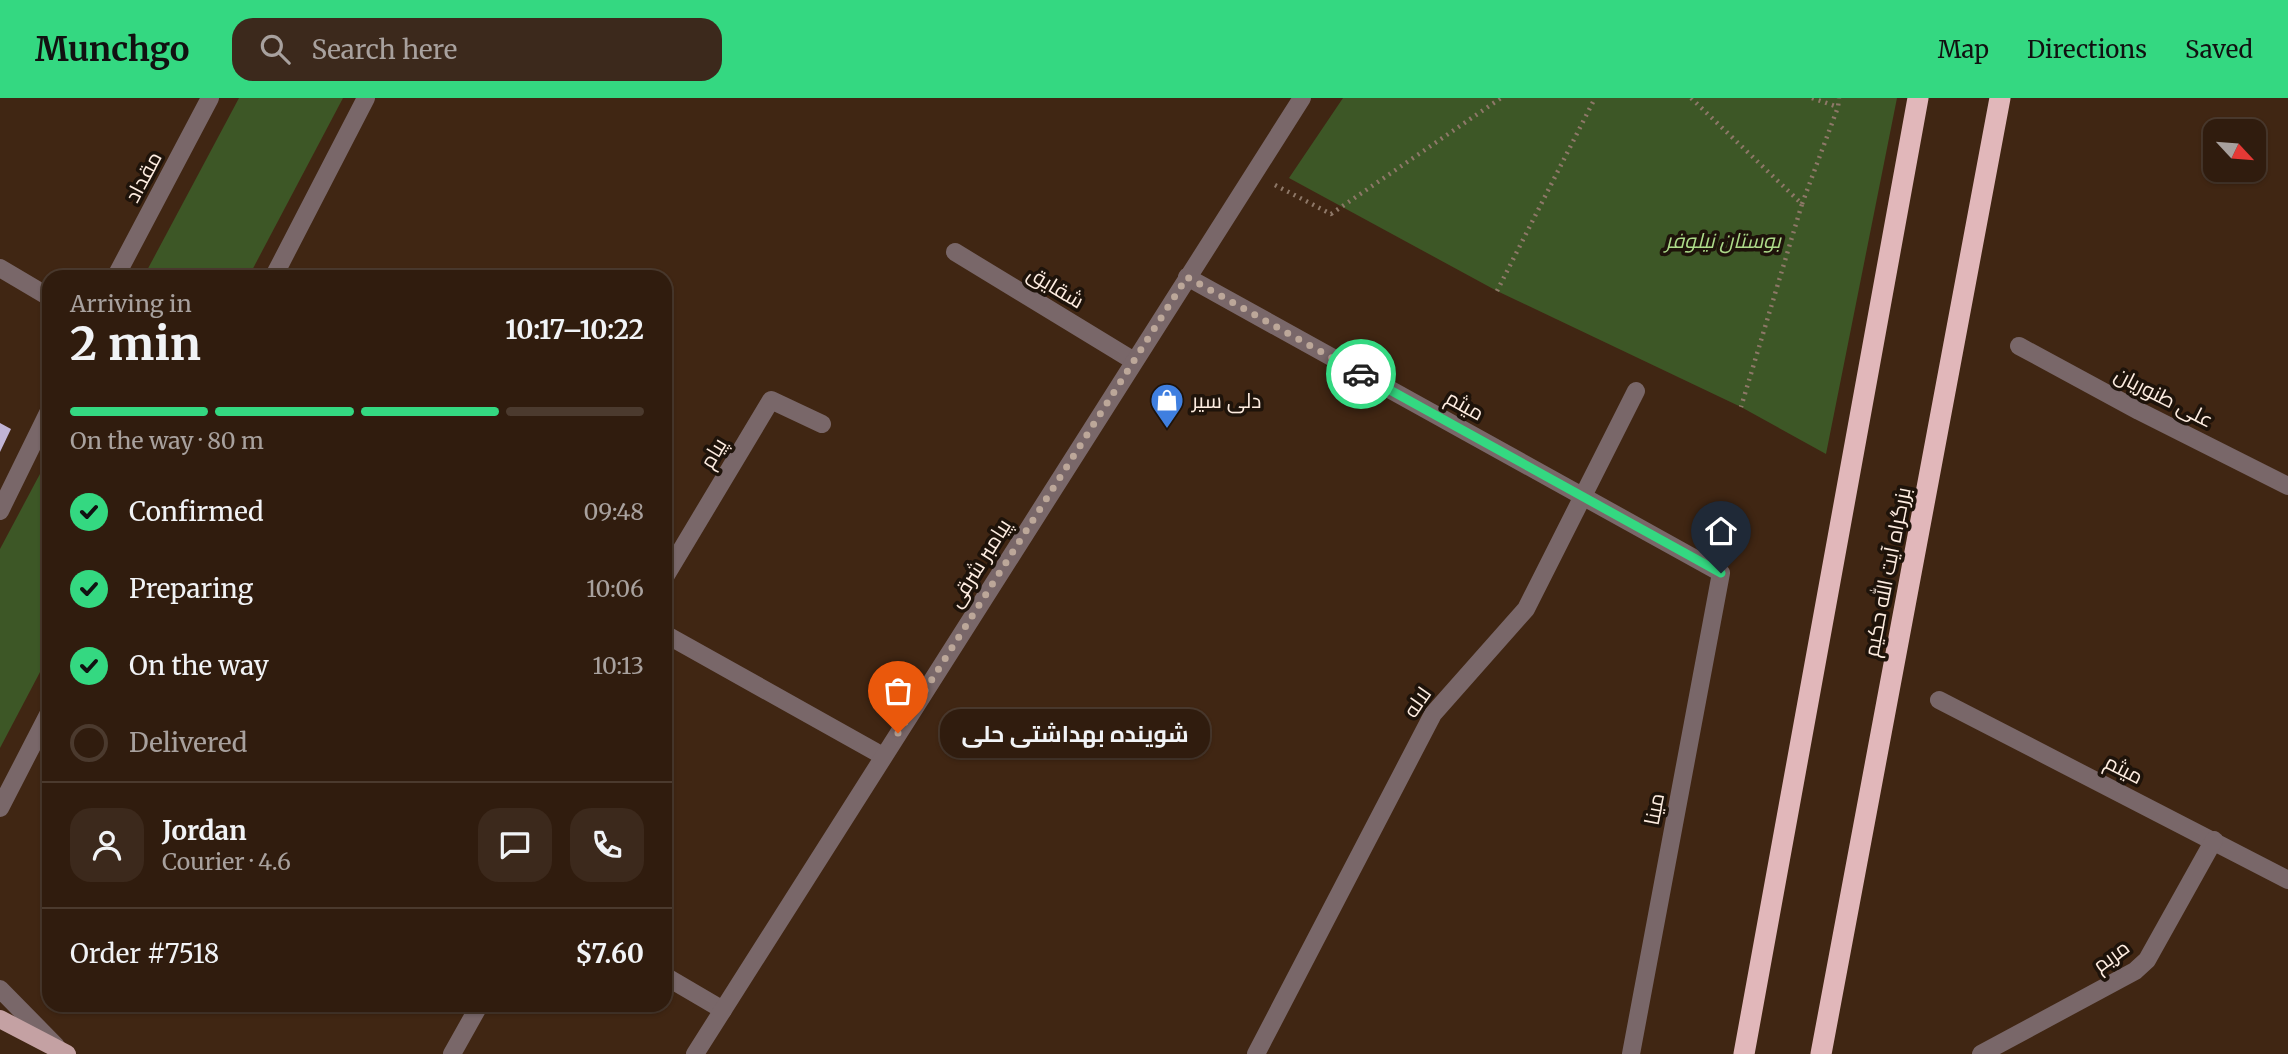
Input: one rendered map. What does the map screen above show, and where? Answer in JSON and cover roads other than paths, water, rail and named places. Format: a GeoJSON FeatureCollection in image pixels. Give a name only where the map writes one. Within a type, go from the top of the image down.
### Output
{"type":"FeatureCollection","features":[{"type":"Feature","properties":{"kind":"highway"},"geometry":{"type":"LineString","coordinates":[[1744,1054],[1917,98]]}},
{"type":"Feature","properties":{"kind":"highway","name":"بزرگراه آیت الله حکیم"},"geometry":{"type":"LineString","coordinates":[[1821,1054],[2000,98]]}},
{"type":"Feature","properties":{"kind":"main road"},"geometry":{"type":"LineString","coordinates":[[0,1019],[64,1052]]}},
{"type":"Feature","properties":{"kind":"street","name":"مقداد"},"geometry":{"type":"LineString","coordinates":[[119,270],[210,98]]}},
{"type":"Feature","properties":{"kind":"street"},"geometry":{"type":"LineString","coordinates":[[277,270],[366,98]]}},
{"type":"Feature","properties":{"kind":"street","name":"پیامبر شرقی"},"geometry":{"type":"LineString","coordinates":[[695,1054],[1302,98]]}},
{"type":"Feature","properties":{"kind":"street","name":"شقایق"},"geometry":{"type":"LineString","coordinates":[[955,252],[1134,361]]}},
{"type":"Feature","properties":{"kind":"street"},"geometry":{"type":"LineString","coordinates":[[0,268],[42,293]]}},
{"type":"Feature","properties":{"kind":"street","name":"میثم"},"geometry":{"type":"LineString","coordinates":[[1187,277],[1721,573]]}},
{"type":"Feature","properties":{"kind":"street","name":"علی طنوریان"},"geometry":{"type":"LineString","coordinates":[[2019,346],[2139,411],[2288,486]]}},
{"type":"Feature","properties":{"kind":"street","name":"لاله"},"geometry":{"type":"LineString","coordinates":[[1256,1054],[1433,714],[1526,609],[1636,391]]}},
{"type":"Feature","properties":{"kind":"street","name":"پیام"},"geometry":{"type":"LineString","coordinates":[[672,565],[771,400],[822,424]]}},
{"type":"Feature","properties":{"kind":"street"},"geometry":{"type":"LineString","coordinates":[[0,511],[42,425]]}},
{"type":"Feature","properties":{"kind":"street","name":"مینا"},"geometry":{"type":"LineString","coordinates":[[1631,1054],[1721,573]]}},
{"type":"Feature","properties":{"kind":"street"},"geometry":{"type":"LineString","coordinates":[[672,638],[883,756]]}},
{"type":"Feature","properties":{"kind":"street","name":"میثم"},"geometry":{"type":"LineString","coordinates":[[1938,700],[2288,880]]}},
{"type":"Feature","properties":{"kind":"street"},"geometry":{"type":"LineString","coordinates":[[0,808],[42,727]]}},
{"type":"Feature","properties":{"kind":"street","name":"مریم"},"geometry":{"type":"LineString","coordinates":[[1981,1054],[2122,981],[2136,971],[2147,960],[2214,840]]}},
{"type":"Feature","properties":{"kind":"street"},"geometry":{"type":"LineString","coordinates":[[672,980],[723,1010]]}},
{"type":"Feature","properties":{"kind":"street"},"geometry":{"type":"LineString","coordinates":[[0,989],[64,1052]]}},
{"type":"Feature","properties":{"kind":"street"},"geometry":{"type":"LineString","coordinates":[[452,1054],[476,1012]]}},
{"type":"Feature","properties":{"kind":"place","name":"دلی سیر"},"geometry":{"type":"Point","coordinates":[1167,430]}},
{"type":"Feature","properties":{"kind":"place","name":"شوینده بهداشتی حلی"},"geometry":{"type":"Point","coordinates":[898,733]}},
{"type":"Feature","properties":{"kind":"park label","name":"بوستان نیلوفر"},"geometry":{"type":"Point","coordinates":[1723,240]}}]}
